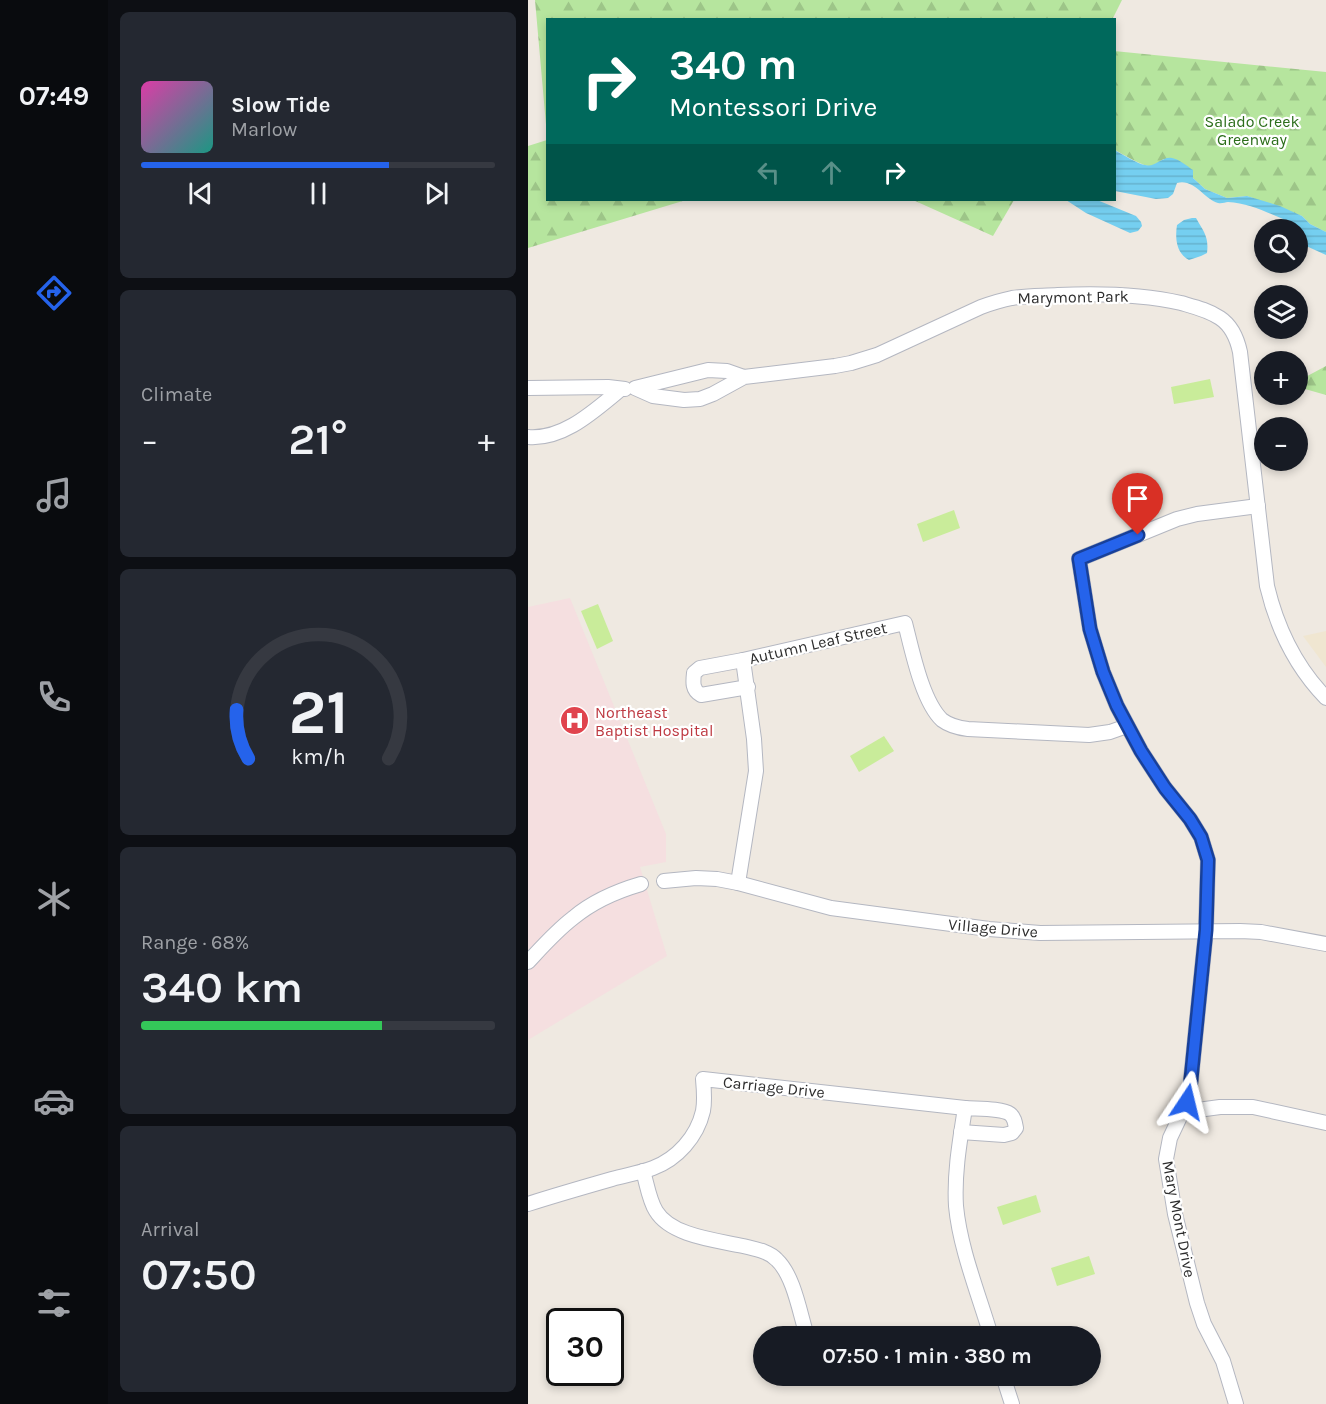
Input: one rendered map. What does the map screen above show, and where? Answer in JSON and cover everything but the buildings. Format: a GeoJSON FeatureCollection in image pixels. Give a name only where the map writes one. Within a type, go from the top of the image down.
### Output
{"type":"FeatureCollection","features":[{"type":"Feature","properties":{"kind":"street","name":"Marymont Park"},"geometry":{"type":"LineString","coordinates":[[528,388],[608,387],[628,389],[653,396],[684,400],[700,399],[744,376],[835,366],[877,355],[995,302],[1027,297],[1129,295],[1166,300],[1198,308],[1221,319],[1230,327],[1238,341],[1267,586],[1272,607],[1294,657],[1326,698]]}},
{"type":"Feature","properties":{"kind":"street","name":"Marymont Park"},"geometry":{"type":"LineString","coordinates":[[528,437],[534,438],[564,431],[628,389],[708,370],[727,370],[744,376]]}},
{"type":"Feature","properties":{"kind":"street","name":"Mary Mont Drive"},"geometry":{"type":"LineString","coordinates":[[1236,1404],[1223,1361],[1204,1324],[1197,1303],[1175,1214],[1166,1159],[1170,1138],[1183,1112],[1190,1089],[1206,930],[1208,860],[1201,837],[1147,760],[1113,698],[1090,629],[1079,559],[1177,519],[1258,506]]}},
{"type":"Feature","properties":{"kind":"street","name":"Autumn Leaf Street"},"geometry":{"type":"LineString","coordinates":[[748,687],[701,695],[694,687],[694,673],[700,668],[905,623],[927,698],[937,714],[950,725],[969,729],[1089,735],[1110,732],[1127,726]]}},
{"type":"Feature","properties":{"kind":"street"},"geometry":{"type":"LineString","coordinates":[[738,883],[756,771],[748,687],[742,660]]}},
{"type":"Feature","properties":{"kind":"street","name":"Village Drive"},"geometry":{"type":"LineString","coordinates":[[664,881],[717,879],[831,908],[989,929],[1040,933],[1206,930],[1262,932],[1326,944]]}},
{"type":"Feature","properties":{"kind":"street"},"geometry":{"type":"LineString","coordinates":[[528,962],[573,917],[600,900],[641,884]]}},
{"type":"Feature","properties":{"kind":"street","name":"Carriage Drive"},"geometry":{"type":"LineString","coordinates":[[528,1204],[643,1171],[675,1156],[692,1136],[703,1111],[703,1079],[1004,1111],[1012,1115],[1016,1128],[1012,1133],[1005,1135],[961,1132]]}},
{"type":"Feature","properties":{"kind":"street"},"geometry":{"type":"LineString","coordinates":[[1183,1112],[1220,1107],[1253,1107],[1326,1123]]}},
{"type":"Feature","properties":{"kind":"street"},"geometry":{"type":"LineString","coordinates":[[965,1108],[956,1184],[956,1205],[964,1247],[989,1326]]}},
{"type":"Feature","properties":{"kind":"street"},"geometry":{"type":"LineString","coordinates":[[643,1171],[655,1210],[672,1227],[687,1233],[752,1248],[777,1259],[790,1279],[804,1326]]}},
{"type":"Feature","properties":{"kind":"street"},"geometry":{"type":"LineString","coordinates":[[1006,1386],[1012,1404]]}},
{"type":"Feature","properties":{"kind":"shaded area","name":"Northeast Baptist Hospital"},"geometry":{"type":"Polygon","coordinates":[[[570,598],[666,834],[666,862],[640,867],[667,956],[528,1040],[528,607],[570,598]]]}},
{"type":"Feature","properties":{"kind":"shaded area"},"geometry":{"type":"Polygon","coordinates":[[[1326,631],[1326,667],[1303,636],[1326,631]]]}},
{"type":"Feature","properties":{"kind":"green space"},"geometry":{"type":"Polygon","coordinates":[[[535,0],[1122,0],[1113,18],[546,18],[546,125],[535,0]]]}},
{"type":"Feature","properties":{"kind":"green space","name":"Salado Creek Greenway"},"geometry":{"type":"Polygon","coordinates":[[[1116,51],[1326,72],[1326,232],[1310,224],[1308,219],[1302,216],[1247,196],[1227,198],[1205,189],[1164,159],[1147,166],[1116,151],[1116,51]]]}},
{"type":"Feature","properties":{"kind":"green space"},"geometry":{"type":"Polygon","coordinates":[[[546,140],[546,201],[683,201],[528,248],[528,146],[546,140]]]}},
{"type":"Feature","properties":{"kind":"green space"},"geometry":{"type":"Polygon","coordinates":[[[915,201],[1013,201],[993,236],[915,201]]]}},
{"type":"Feature","properties":{"kind":"green space"},"geometry":{"type":"Polygon","coordinates":[[[1326,366],[1326,395],[1308,390],[1308,376],[1326,366]]]}},
{"type":"Feature","properties":{"kind":"green space"},"geometry":{"type":"Polygon","coordinates":[[[1210,379],[1214,397],[1174,404],[1171,387],[1210,379]]]}},
{"type":"Feature","properties":{"kind":"green space"},"geometry":{"type":"Polygon","coordinates":[[[954,510],[960,528],[923,542],[917,524],[954,510]]]}},
{"type":"Feature","properties":{"kind":"green space"},"geometry":{"type":"Polygon","coordinates":[[[598,604],[613,641],[597,649],[581,611],[598,604]]]}},
{"type":"Feature","properties":{"kind":"green space"},"geometry":{"type":"Polygon","coordinates":[[[884,736],[894,751],[859,772],[850,756],[884,736]]]}},
{"type":"Feature","properties":{"kind":"green space"},"geometry":{"type":"Polygon","coordinates":[[[1036,1195],[1041,1212],[1003,1225],[997,1207],[1036,1195]]]}},
{"type":"Feature","properties":{"kind":"green space"},"geometry":{"type":"Polygon","coordinates":[[[1089,1256],[1095,1274],[1057,1286],[1051,1268],[1089,1256]]]}},
{"type":"Feature","properties":{"kind":"water"},"geometry":{"type":"Polygon","coordinates":[[[1116,151],[1145,165],[1152,165],[1168,158],[1175,159],[1193,170],[1193,178],[1205,189],[1227,198],[1247,196],[1280,206],[1305,219],[1283,219],[1243,204],[1218,203],[1194,186],[1183,182],[1177,183],[1173,194],[1168,198],[1156,199],[1116,191],[1116,151]]]}},
{"type":"Feature","properties":{"kind":"water"},"geometry":{"type":"Polygon","coordinates":[[[1068,201],[1099,201],[1136,216],[1142,226],[1138,231],[1130,233],[1086,213],[1068,201]]]}},
{"type":"Feature","properties":{"kind":"water"},"geometry":{"type":"Polygon","coordinates":[[[1196,218],[1204,231],[1207,239],[1207,253],[1189,260],[1179,249],[1176,230],[1177,225],[1196,218]]]}},
{"type":"Feature","properties":{"kind":"water"},"geometry":{"type":"Polygon","coordinates":[[[1308,222],[1326,232],[1326,255],[1308,247],[1308,222]]]}},
{"type":"Feature","properties":{"kind":"place","name":"Northeast Baptist Hospital"},"geometry":{"type":"Point","coordinates":[574,721]}},
{"type":"Feature","properties":{"kind":"route"},"geometry":{"type":"LineString","coordinates":[[1138,535],[1079,559],[1090,629],[1103,672],[1117,706],[1141,751],[1201,837],[1208,860],[1206,930],[1187,1102]]}}]}
